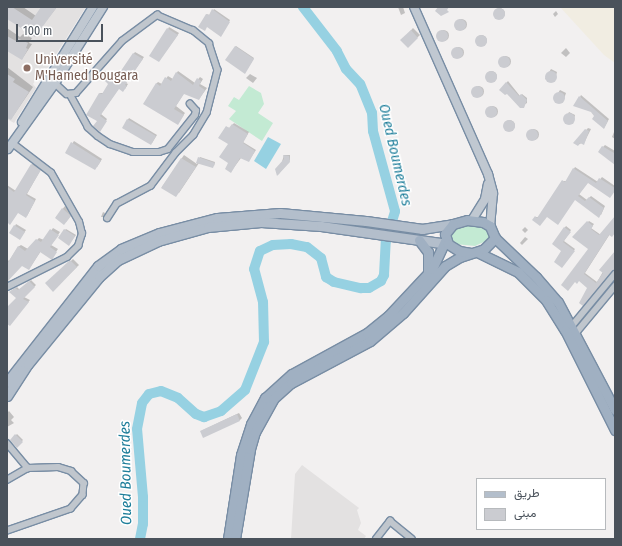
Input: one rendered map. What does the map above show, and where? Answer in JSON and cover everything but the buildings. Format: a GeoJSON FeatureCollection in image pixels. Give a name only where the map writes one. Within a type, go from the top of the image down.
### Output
{"type":"FeatureCollection","features":[{"type":"Feature","properties":{"kind":"highway"},"geometry":{"type":"LineString","coordinates":[[228,539],[235,484],[244,444],[265,398],[292,374],[377,326],[426,275],[436,261],[446,242],[448,229],[453,224],[472,220],[490,226],[495,238],[545,286],[574,330],[615,410]]}},
{"type":"Feature","properties":{"kind":"highway"},"geometry":{"type":"LineString","coordinates":[[235,539],[250,449],[255,432],[273,399],[291,383],[370,341],[403,313],[436,273],[452,261],[489,246],[495,238]]}},
{"type":"Feature","properties":{"kind":"highway"},"geometry":{"type":"LineString","coordinates":[[419,240],[428,252],[429,268],[426,275]]}},
{"type":"Feature","properties":{"kind":"highway"},"geometry":{"type":"LineString","coordinates":[[446,242],[459,251],[474,252],[518,272],[546,300],[565,330],[615,430]]}},
{"type":"Feature","properties":{"kind":"main road"},"geometry":{"type":"LineString","coordinates":[[9,148],[93,7]]}},
{"type":"Feature","properties":{"kind":"main road"},"geometry":{"type":"LineString","coordinates":[[9,148],[55,83],[103,7]]}},
{"type":"Feature","properties":{"kind":"main road"},"geometry":{"type":"LineString","coordinates":[[414,7],[492,186],[490,226]]}},
{"type":"Feature","properties":{"kind":"main road"},"geometry":{"type":"LineString","coordinates":[[468,129],[488,188],[485,199],[472,220]]}},
{"type":"Feature","properties":{"kind":"main road"},"geometry":{"type":"LineString","coordinates":[[7,382],[88,277],[110,256],[132,243],[173,229],[230,216],[280,213],[366,221],[411,228],[427,229],[453,224]]}},
{"type":"Feature","properties":{"kind":"main road"},"geometry":{"type":"LineString","coordinates":[[7,396],[28,364],[99,277],[118,260],[142,248],[179,234],[235,224],[294,224],[446,242]]}},
{"type":"Feature","properties":{"kind":"street"},"geometry":{"type":"LineString","coordinates":[[70,94],[78,92],[122,41],[157,15],[183,24],[202,35],[209,43],[217,64],[213,97],[194,135],[176,153],[151,186],[117,204],[108,218]]}},
{"type":"Feature","properties":{"kind":"street"},"geometry":{"type":"LineString","coordinates":[[55,83],[70,94],[88,127],[98,136],[110,144],[133,152],[158,152],[168,149],[195,115],[196,111],[190,104]]}},
{"type":"Feature","properties":{"kind":"street"},"geometry":{"type":"LineString","coordinates":[[7,287],[67,257],[78,246],[82,234],[79,222],[51,172],[9,148]]}},
{"type":"Feature","properties":{"kind":"street"},"geometry":{"type":"LineString","coordinates":[[574,330],[615,274]]}},
{"type":"Feature","properties":{"kind":"street"},"geometry":{"type":"LineString","coordinates":[[574,330],[615,286]]}},
{"type":"Feature","properties":{"kind":"street"},"geometry":{"type":"LineString","coordinates":[[7,443],[28,468]]}},
{"type":"Feature","properties":{"kind":"street"},"geometry":{"type":"LineString","coordinates":[[7,480],[28,468],[58,467],[71,471],[84,483],[83,495],[71,509],[7,532]]}},
{"type":"Feature","properties":{"kind":"street"},"geometry":{"type":"LineString","coordinates":[[376,539],[390,522],[412,539]]}},
{"type":"Feature","properties":{"kind":"shaded area","name":"Université M'Hamed Bougara"},"geometry":{"type":"Polygon","coordinates":[[[7,7],[86,7],[45,72],[39,75],[33,84],[36,88],[14,123],[7,119],[7,7]]]}},
{"type":"Feature","properties":{"kind":"shaded area"},"geometry":{"type":"Polygon","coordinates":[[[302,465],[359,508],[357,510],[361,523],[358,530],[366,536],[364,539],[291,539],[295,474],[302,465]]]}},
{"type":"Feature","properties":{"kind":"green space"},"geometry":{"type":"Polygon","coordinates":[[[249,86],[261,93],[264,104],[258,113],[273,123],[262,141],[229,119],[236,111],[228,106],[234,97],[239,100],[249,86]]]}},
{"type":"Feature","properties":{"kind":"green space"},"geometry":{"type":"Polygon","coordinates":[[[470,225],[487,228],[490,239],[475,246],[455,244],[451,240],[453,230],[470,225]]]}},
{"type":"Feature","properties":{"kind":"sand"},"geometry":{"type":"Polygon","coordinates":[[[560,7],[615,7],[615,63],[604,55],[560,7]]]}},
{"type":"Feature","properties":{"kind":"water"},"geometry":{"type":"Polygon","coordinates":[[[268,137],[281,144],[266,169],[254,161],[268,137]]]}},
{"type":"Feature","properties":{"kind":"waterway","name":"Oued Boumerdes"},"geometry":{"type":"LineString","coordinates":[[140,539],[143,524],[143,497],[137,429],[142,403],[149,394],[161,391],[178,398],[196,414],[204,417],[221,411],[245,390],[264,342],[263,302],[254,269],[260,251],[273,245],[291,244],[307,247],[321,258],[326,277],[334,282],[361,288],[369,288],[381,281],[384,275],[386,241],[395,211],[373,131],[372,113],[360,84],[346,69],[337,51],[303,7]]}},
{"type":"Feature","properties":{"kind":"place","name":"Université M'Hamed Bougara"},"geometry":{"type":"Point","coordinates":[27,68]}}]}
